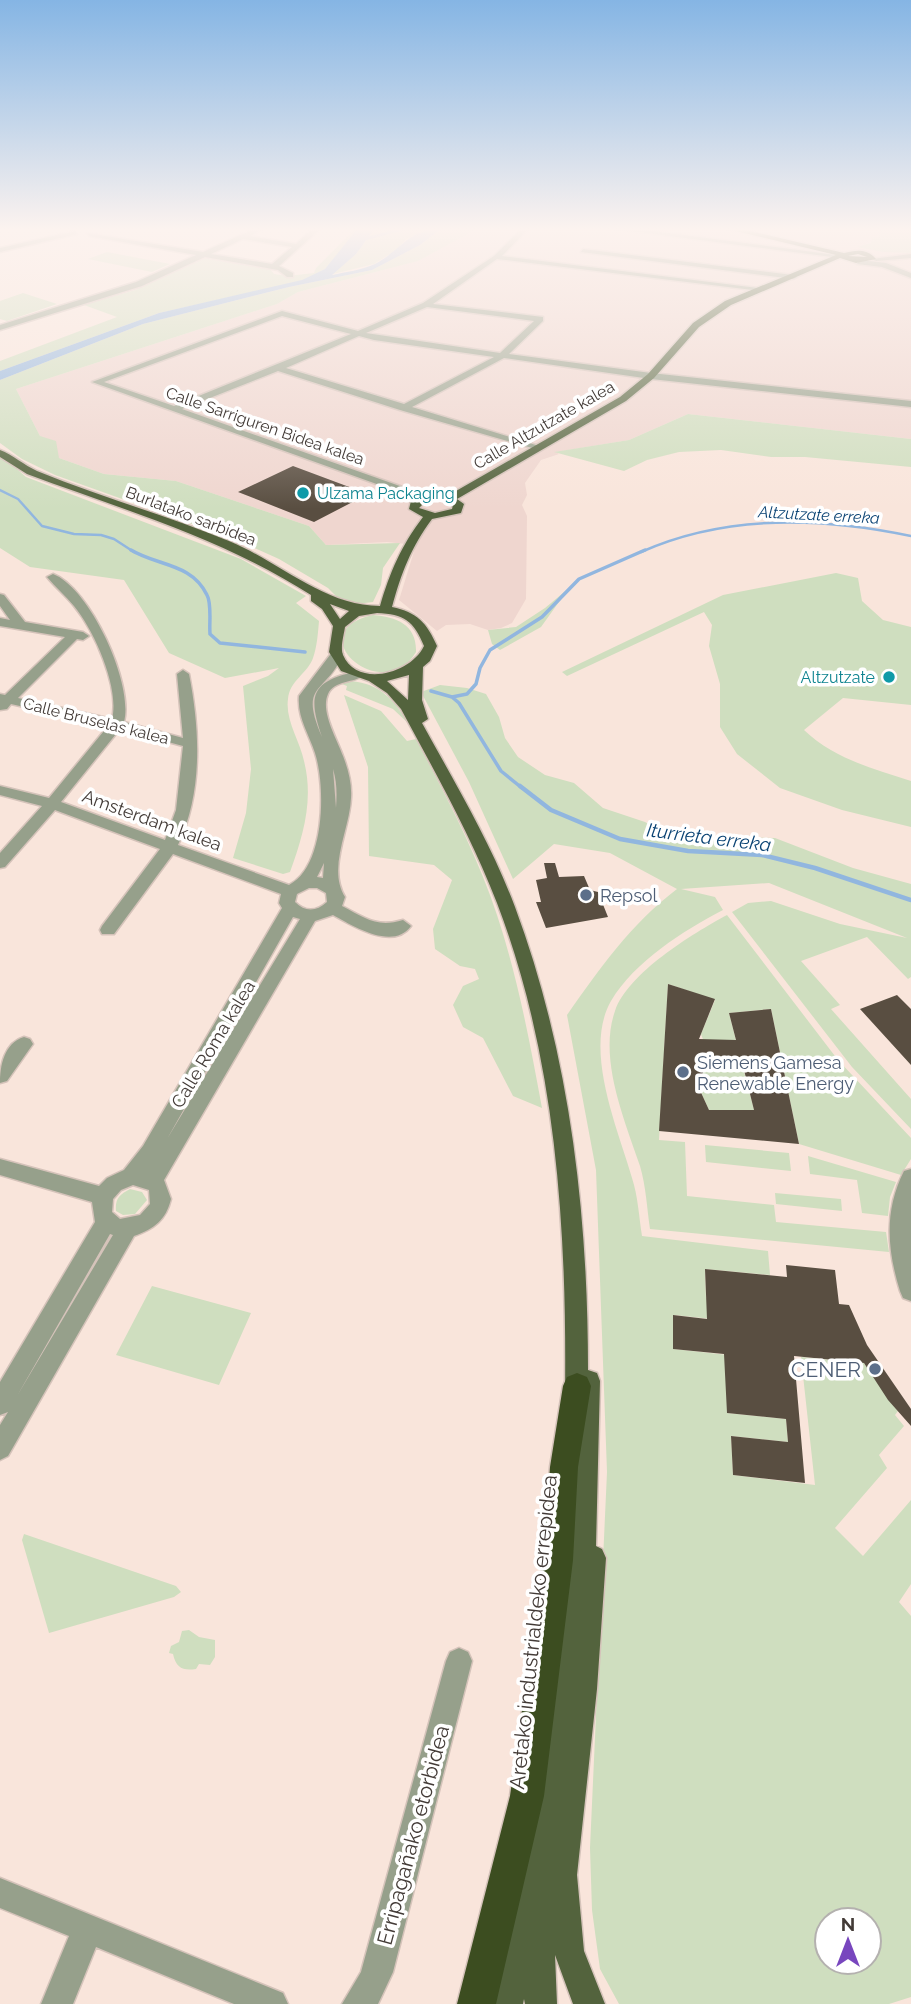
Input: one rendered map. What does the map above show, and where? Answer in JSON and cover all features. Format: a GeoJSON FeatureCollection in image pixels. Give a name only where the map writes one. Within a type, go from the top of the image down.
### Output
{"type":"FeatureCollection","features":[{"type":"Feature","properties":{"kind":"highway"},"geometry":{"type":"LineString","coordinates":[[476,2004],[527,1796],[558,1560],[564,1467],[583,1384]]}},
{"type":"Feature","properties":{"kind":"main road","name":"Calle Altzutzate kalea"},"geometry":{"type":"LineString","coordinates":[[451,498],[623,399],[651,376],[701,322]]}},
{"type":"Feature","properties":{"kind":"main road","name":"Burlatako sarbidea"},"geometry":{"type":"LineString","coordinates":[[0,456],[31,472],[248,553],[338,605],[369,610]]}},
{"type":"Feature","properties":{"kind":"main road","name":"Burlatako sarbidea"},"geometry":{"type":"LineString","coordinates":[[0,456],[24,474],[243,555],[314,597],[326,607],[340,626]]}},
{"type":"Feature","properties":{"kind":"main road"},"geometry":{"type":"LineString","coordinates":[[424,498],[451,498],[459,504],[457,511],[445,516],[429,516],[414,509],[415,503],[424,498]]}},
{"type":"Feature","properties":{"kind":"main road"},"geometry":{"type":"LineString","coordinates":[[385,610],[405,552],[429,516]]}},
{"type":"Feature","properties":{"kind":"main road"},"geometry":{"type":"LineString","coordinates":[[385,610],[399,612],[422,626],[430,638],[430,649],[417,668],[391,678],[366,676],[348,670],[337,654],[336,636],[340,626],[355,613],[385,610]]}},
{"type":"Feature","properties":{"kind":"main road","name":"Aretako industrialdeko errepidea"},"geometry":{"type":"LineString","coordinates":[[417,668],[413,692],[415,707],[485,835],[509,892],[547,1004],[571,1126],[582,1227],[584,1539],[540,1914],[541,2004]]}},
{"type":"Feature","properties":{"kind":"main road","name":"Aretako industrialdeko errepidea"},"geometry":{"type":"LineString","coordinates":[[366,676],[392,690],[407,707],[477,836],[507,907],[542,1023],[561,1127],[572,1227],[583,1384],[572,1537],[555,1695],[516,1975],[507,2004]]}},
{"type":"Feature","properties":{"kind":"main road"},"geometry":{"type":"LineString","coordinates":[[583,1384],[599,1431],[598,1476],[590,1613],[562,1875],[569,1951],[589,2004]]}},
{"type":"Feature","properties":{"kind":"street"},"geometry":{"type":"LineString","coordinates":[[0,328],[21,322]]}},
{"type":"Feature","properties":{"kind":"street","name":"Calle Sarriguren Bidea kalea"},"geometry":{"type":"LineString","coordinates":[[259,322],[96,382],[424,498]]}},
{"type":"Feature","properties":{"kind":"street","name":"Calle Sarriguren Bidea kalea"},"geometry":{"type":"LineString","coordinates":[[315,322],[360,333]]}},
{"type":"Feature","properties":{"kind":"street"},"geometry":{"type":"LineString","coordinates":[[173,410],[387,322]]}},
{"type":"Feature","properties":{"kind":"street"},"geometry":{"type":"LineString","coordinates":[[403,408],[502,356],[538,322]]}},
{"type":"Feature","properties":{"kind":"street"},"geometry":{"type":"LineString","coordinates":[[360,333],[374,338],[651,376],[911,404]]}},
{"type":"Feature","properties":{"kind":"street"},"geometry":{"type":"LineString","coordinates":[[278,368],[536,448]]}},
{"type":"Feature","properties":{"kind":"street"},"geometry":{"type":"LineString","coordinates":[[0,863],[117,724],[121,709],[117,685],[100,638],[80,605],[54,578]]}},
{"type":"Feature","properties":{"kind":"street"},"geometry":{"type":"LineString","coordinates":[[0,598],[22,626]]}},
{"type":"Feature","properties":{"kind":"street"},"geometry":{"type":"LineString","coordinates":[[0,622],[100,638]]}},
{"type":"Feature","properties":{"kind":"street"},"geometry":{"type":"LineString","coordinates":[[3,702],[74,635]]}},
{"type":"Feature","properties":{"kind":"street"},"geometry":{"type":"LineString","coordinates":[[337,654],[331,669],[310,687],[306,698],[306,707],[327,776],[329,797],[323,840],[306,883],[290,900],[299,914],[310,916],[333,908],[382,930],[396,931],[403,926]]}},
{"type":"Feature","properties":{"kind":"street"},"geometry":{"type":"LineString","coordinates":[[108,930],[170,846],[184,799],[191,744],[190,714],[183,674]]}},
{"type":"Feature","properties":{"kind":"street"},"geometry":{"type":"LineString","coordinates":[[331,886],[330,876],[344,808],[344,786],[340,762],[322,715],[320,697],[334,681],[366,676]]}},
{"type":"Feature","properties":{"kind":"street","name":"Calle Bruselas kalea"},"geometry":{"type":"LineString","coordinates":[[3,702],[117,724],[191,744]]}},
{"type":"Feature","properties":{"kind":"street","name":"Amsterdam kalea"},"geometry":{"type":"LineString","coordinates":[[0,790],[52,804],[170,846],[290,900]]}},
{"type":"Feature","properties":{"kind":"street"},"geometry":{"type":"LineString","coordinates":[[306,883],[319,882],[331,886],[336,892],[337,900],[333,908]]}},
{"type":"Feature","properties":{"kind":"street","name":"Calle Roma kalea"},"geometry":{"type":"LineString","coordinates":[[131,1176],[150,1152],[290,900]]}},
{"type":"Feature","properties":{"kind":"street","name":"Calle Roma kalea"},"geometry":{"type":"LineString","coordinates":[[153,1181],[297,933],[310,916]]}},
{"type":"Feature","properties":{"kind":"street"},"geometry":{"type":"LineString","coordinates":[[0,1076],[24,1044]]}},
{"type":"Feature","properties":{"kind":"street"},"geometry":{"type":"LineString","coordinates":[[0,1167],[102,1196]]}},
{"type":"Feature","properties":{"kind":"street"},"geometry":{"type":"LineString","coordinates":[[131,1176],[153,1181],[159,1188],[159,1209],[140,1225],[117,1226],[100,1215],[99,1205],[109,1186],[131,1176]]}},
{"type":"Feature","properties":{"kind":"street"},"geometry":{"type":"LineString","coordinates":[[911,1177],[900,1204],[901,1259],[911,1291]]}},
{"type":"Feature","properties":{"kind":"street"},"geometry":{"type":"LineString","coordinates":[[0,1404],[117,1226]]}},
{"type":"Feature","properties":{"kind":"street"},"geometry":{"type":"LineString","coordinates":[[0,1448],[117,1226]]}},
{"type":"Feature","properties":{"kind":"street","name":"Erripagañako etorbidea"},"geometry":{"type":"LineString","coordinates":[[358,2004],[371,1987],[377,1972],[459,1661]]}},
{"type":"Feature","properties":{"kind":"street"},"geometry":{"type":"LineString","coordinates":[[0,1893],[272,2004]]}},
{"type":"Feature","properties":{"kind":"street"},"geometry":{"type":"LineString","coordinates":[[57,2004],[88,1928]]}},
{"type":"Feature","properties":{"kind":"shaded area"},"geometry":{"type":"Polygon","coordinates":[[[223,322],[911,322],[911,439],[688,414],[629,440],[556,452],[559,454],[541,460],[525,483],[527,495],[522,505],[527,516],[526,599],[512,623],[488,630],[470,624],[446,625],[437,631],[399,600],[416,545],[387,542],[326,545],[309,526],[176,481],[104,474],[59,458],[40,436],[16,389],[223,322]]]}},
{"type":"Feature","properties":{"kind":"green space"},"geometry":{"type":"Polygon","coordinates":[[[105,322],[136,322],[0,371],[0,361],[105,322]]]}},
{"type":"Feature","properties":{"kind":"green space"},"geometry":{"type":"Polygon","coordinates":[[[153,322],[223,322],[16,389],[40,436],[56,441],[59,458],[104,474],[176,481],[309,526],[326,545],[400,543],[383,568],[381,585],[373,602],[356,604],[339,599],[328,588],[279,559],[237,540],[55,475],[22,459],[0,443],[0,380],[153,322]]]}},
{"type":"Feature","properties":{"kind":"green space"},"geometry":{"type":"Polygon","coordinates":[[[688,414],[911,439],[911,467],[805,457],[771,457],[721,450],[679,452],[647,460],[624,471],[554,452],[629,440],[688,414]]]}},
{"type":"Feature","properties":{"kind":"green space"},"geometry":{"type":"Polygon","coordinates":[[[0,454],[26,477],[241,559],[306,596],[296,603],[319,621],[313,658],[295,682],[288,699],[289,715],[302,753],[308,790],[306,818],[290,872],[283,874],[233,858],[246,813],[251,769],[243,686],[268,676],[279,668],[225,678],[169,653],[124,580],[30,567],[0,548],[0,454]]]}},
{"type":"Feature","properties":{"kind":"green space"},"geometry":{"type":"Polygon","coordinates":[[[836,573],[858,578],[862,601],[883,620],[911,627],[911,705],[843,698],[804,730],[815,740],[841,755],[911,781],[911,827],[842,810],[780,788],[737,754],[720,727],[720,684],[709,646],[712,625],[704,612],[567,676],[562,672],[723,595],[836,573]]]}},
{"type":"Feature","properties":{"kind":"green space"},"geometry":{"type":"Polygon","coordinates":[[[569,588],[541,627],[500,650],[492,644],[488,630],[516,627],[569,588]]]}},
{"type":"Feature","properties":{"kind":"green space"},"geometry":{"type":"Polygon","coordinates":[[[373,615],[397,620],[413,635],[416,652],[402,667],[385,672],[368,669],[354,661],[344,649],[343,636],[351,624],[373,615]]]}},
{"type":"Feature","properties":{"kind":"green space"},"geometry":{"type":"Polygon","coordinates":[[[351,681],[371,686],[386,695],[409,724],[393,709],[346,690],[347,686],[339,683],[351,681]]]}},
{"type":"Feature","properties":{"kind":"green space"},"geometry":{"type":"Polygon","coordinates":[[[440,685],[467,688],[486,694],[499,717],[505,738],[518,757],[545,775],[574,783],[603,808],[645,822],[670,836],[775,838],[853,868],[911,884],[911,977],[908,979],[867,937],[801,961],[840,1005],[831,1009],[911,1099],[911,1129],[852,1067],[732,912],[748,903],[771,901],[840,924],[907,938],[769,883],[681,889],[715,897],[723,910],[676,937],[633,973],[611,1001],[603,1021],[600,1042],[606,1090],[634,1185],[642,1236],[768,1251],[770,1275],[705,1269],[706,1298],[778,1326],[674,1315],[674,1349],[781,1361],[727,1413],[786,1419],[788,1442],[731,1436],[733,1475],[815,1485],[801,1357],[864,1363],[898,1411],[895,1415],[904,1426],[879,1455],[887,1468],[835,1528],[863,1556],[911,1500],[911,1584],[899,1602],[911,1616],[911,1997],[889,2004],[619,2004],[600,1969],[592,1910],[590,1848],[607,1472],[596,1170],[567,1015],[631,932],[677,889],[610,853],[554,844],[513,879],[469,782],[421,692],[440,685]]]}},
{"type":"Feature","properties":{"kind":"green space"},"geometry":{"type":"Polygon","coordinates":[[[344,695],[381,711],[407,741],[416,739],[460,825],[489,892],[511,963],[542,1108],[513,1096],[483,1038],[463,1027],[453,1005],[463,986],[479,979],[475,969],[460,966],[435,949],[433,929],[452,880],[434,865],[369,856],[368,767],[344,695]]]}},
{"type":"Feature","properties":{"kind":"green space"},"geometry":{"type":"Polygon","coordinates":[[[727,915],[838,1060],[911,1138],[911,1159],[901,1175],[799,1144],[771,1009],[729,1013],[754,1110],[709,1110],[698,1086],[709,1056],[701,1034],[715,1000],[668,984],[659,1140],[685,1142],[687,1196],[774,1205],[776,1222],[886,1232],[889,1252],[650,1229],[642,1174],[611,1069],[611,1030],[615,1011],[622,997],[647,969],[680,944],[727,915]]]}},
{"type":"Feature","properties":{"kind":"green space"},"geometry":{"type":"Polygon","coordinates":[[[705,1145],[789,1153],[791,1171],[706,1162],[705,1145]]]}},
{"type":"Feature","properties":{"kind":"green space"},"geometry":{"type":"Polygon","coordinates":[[[808,1156],[896,1182],[890,1197],[888,1216],[862,1213],[857,1180],[810,1174],[808,1156]]]}},
{"type":"Feature","properties":{"kind":"green space"},"geometry":{"type":"Polygon","coordinates":[[[130,1189],[142,1192],[147,1200],[135,1214],[123,1215],[116,1211],[116,1203],[120,1195],[130,1189]]]}},
{"type":"Feature","properties":{"kind":"green space"},"geometry":{"type":"Polygon","coordinates":[[[775,1193],[841,1199],[842,1211],[776,1204],[775,1193]]]}},
{"type":"Feature","properties":{"kind":"green space"},"geometry":{"type":"Polygon","coordinates":[[[152,1286],[251,1313],[219,1385],[116,1355],[152,1286]]]}},
{"type":"Feature","properties":{"kind":"green space"},"geometry":{"type":"Polygon","coordinates":[[[24,1534],[176,1586],[181,1592],[174,1597],[49,1633],[22,1540],[24,1534]]]}},
{"type":"Feature","properties":{"kind":"green space"},"geometry":{"type":"Polygon","coordinates":[[[189,1630],[199,1637],[215,1640],[215,1657],[210,1665],[199,1664],[196,1669],[184,1669],[176,1663],[173,1654],[169,1653],[171,1646],[179,1642],[182,1631],[189,1630]]]}},
{"type":"Feature","properties":{"kind":"water"},"geometry":{"type":"Polygon","coordinates":[[[136,322],[153,322],[0,380],[0,371],[136,322]]]}},
{"type":"Feature","properties":{"kind":"building","name":"Ulzama Packaging"},"geometry":{"type":"Polygon","coordinates":[[[293,466],[368,494],[314,522],[238,492],[293,466]]]}},
{"type":"Feature","properties":{"kind":"building","name":"Repsol"},"geometry":{"type":"Polygon","coordinates":[[[544,863],[555,863],[559,877],[584,876],[590,890],[598,892],[608,917],[546,928],[536,902],[541,902],[536,880],[547,878],[544,863]]]}},
{"type":"Feature","properties":{"kind":"building","name":"Siemens Gamesa Renewable Energy"},"geometry":{"type":"Polygon","coordinates":[[[668,984],[715,999],[699,1039],[736,1040],[729,1013],[771,1009],[799,1144],[659,1131],[668,984]],[[709,1056],[698,1086],[709,1110],[754,1110],[741,1058],[709,1056]]]}},
{"type":"Feature","properties":{"kind":"building"},"geometry":{"type":"Polygon","coordinates":[[[897,995],[911,1009],[911,1065],[860,1009],[897,995]]]}},
{"type":"Feature","properties":{"kind":"building","name":"CENER"},"geometry":{"type":"Polygon","coordinates":[[[786,1265],[835,1270],[839,1304],[849,1305],[867,1345],[911,1409],[911,1426],[888,1400],[864,1363],[794,1356],[805,1483],[733,1475],[731,1436],[788,1442],[786,1419],[727,1413],[724,1354],[673,1349],[673,1315],[707,1319],[705,1269],[787,1277],[786,1265]]]}},
{"type":"Feature","properties":{"kind":"waterway","name":"Iturrieta erreka"},"geometry":{"type":"LineString","coordinates":[[0,490],[18,499],[42,526],[74,534],[101,535],[114,539],[134,552]]}},
{"type":"Feature","properties":{"kind":"waterway","name":"Altzutzate erreka"},"geometry":{"type":"LineString","coordinates":[[641,552],[673,540],[740,525],[843,525],[911,536]]}},
{"type":"Feature","properties":{"kind":"waterway","name":"Iturrieta erreka"},"geometry":{"type":"LineString","coordinates":[[131,550],[183,571],[200,585],[209,603],[210,634],[220,643],[305,652]]}},
{"type":"Feature","properties":{"kind":"waterway","name":"Altzutzate erreka"},"geometry":{"type":"LineString","coordinates":[[452,697],[467,694],[476,684],[480,668],[490,650],[542,617],[579,579],[645,550]]}},
{"type":"Feature","properties":{"kind":"waterway","name":"Iturrieta erreka"},"geometry":{"type":"LineString","coordinates":[[431,691],[452,697]]}},
{"type":"Feature","properties":{"kind":"waterway","name":"Iturrieta erreka"},"geometry":{"type":"LineString","coordinates":[[452,697],[459,703],[501,771],[522,788]]}},
{"type":"Feature","properties":{"kind":"waterway","name":"Iturrieta erreka"},"geometry":{"type":"LineString","coordinates":[[520,786],[551,810],[620,839],[688,851],[762,855],[815,868],[911,900]]}},
{"type":"Feature","properties":{"kind":"place","name":"Ulzama Packaging"},"geometry":{"type":"Point","coordinates":[303,493]}},
{"type":"Feature","properties":{"kind":"place","name":"Altzutzate"},"geometry":{"type":"Point","coordinates":[889,677]}},
{"type":"Feature","properties":{"kind":"place","name":"Repsol"},"geometry":{"type":"Point","coordinates":[586,895]}},
{"type":"Feature","properties":{"kind":"place","name":"Siemens Gamesa Renewable Energy"},"geometry":{"type":"Point","coordinates":[683,1072]}},
{"type":"Feature","properties":{"kind":"place","name":"CENER"},"geometry":{"type":"Point","coordinates":[875,1369]}}]}
